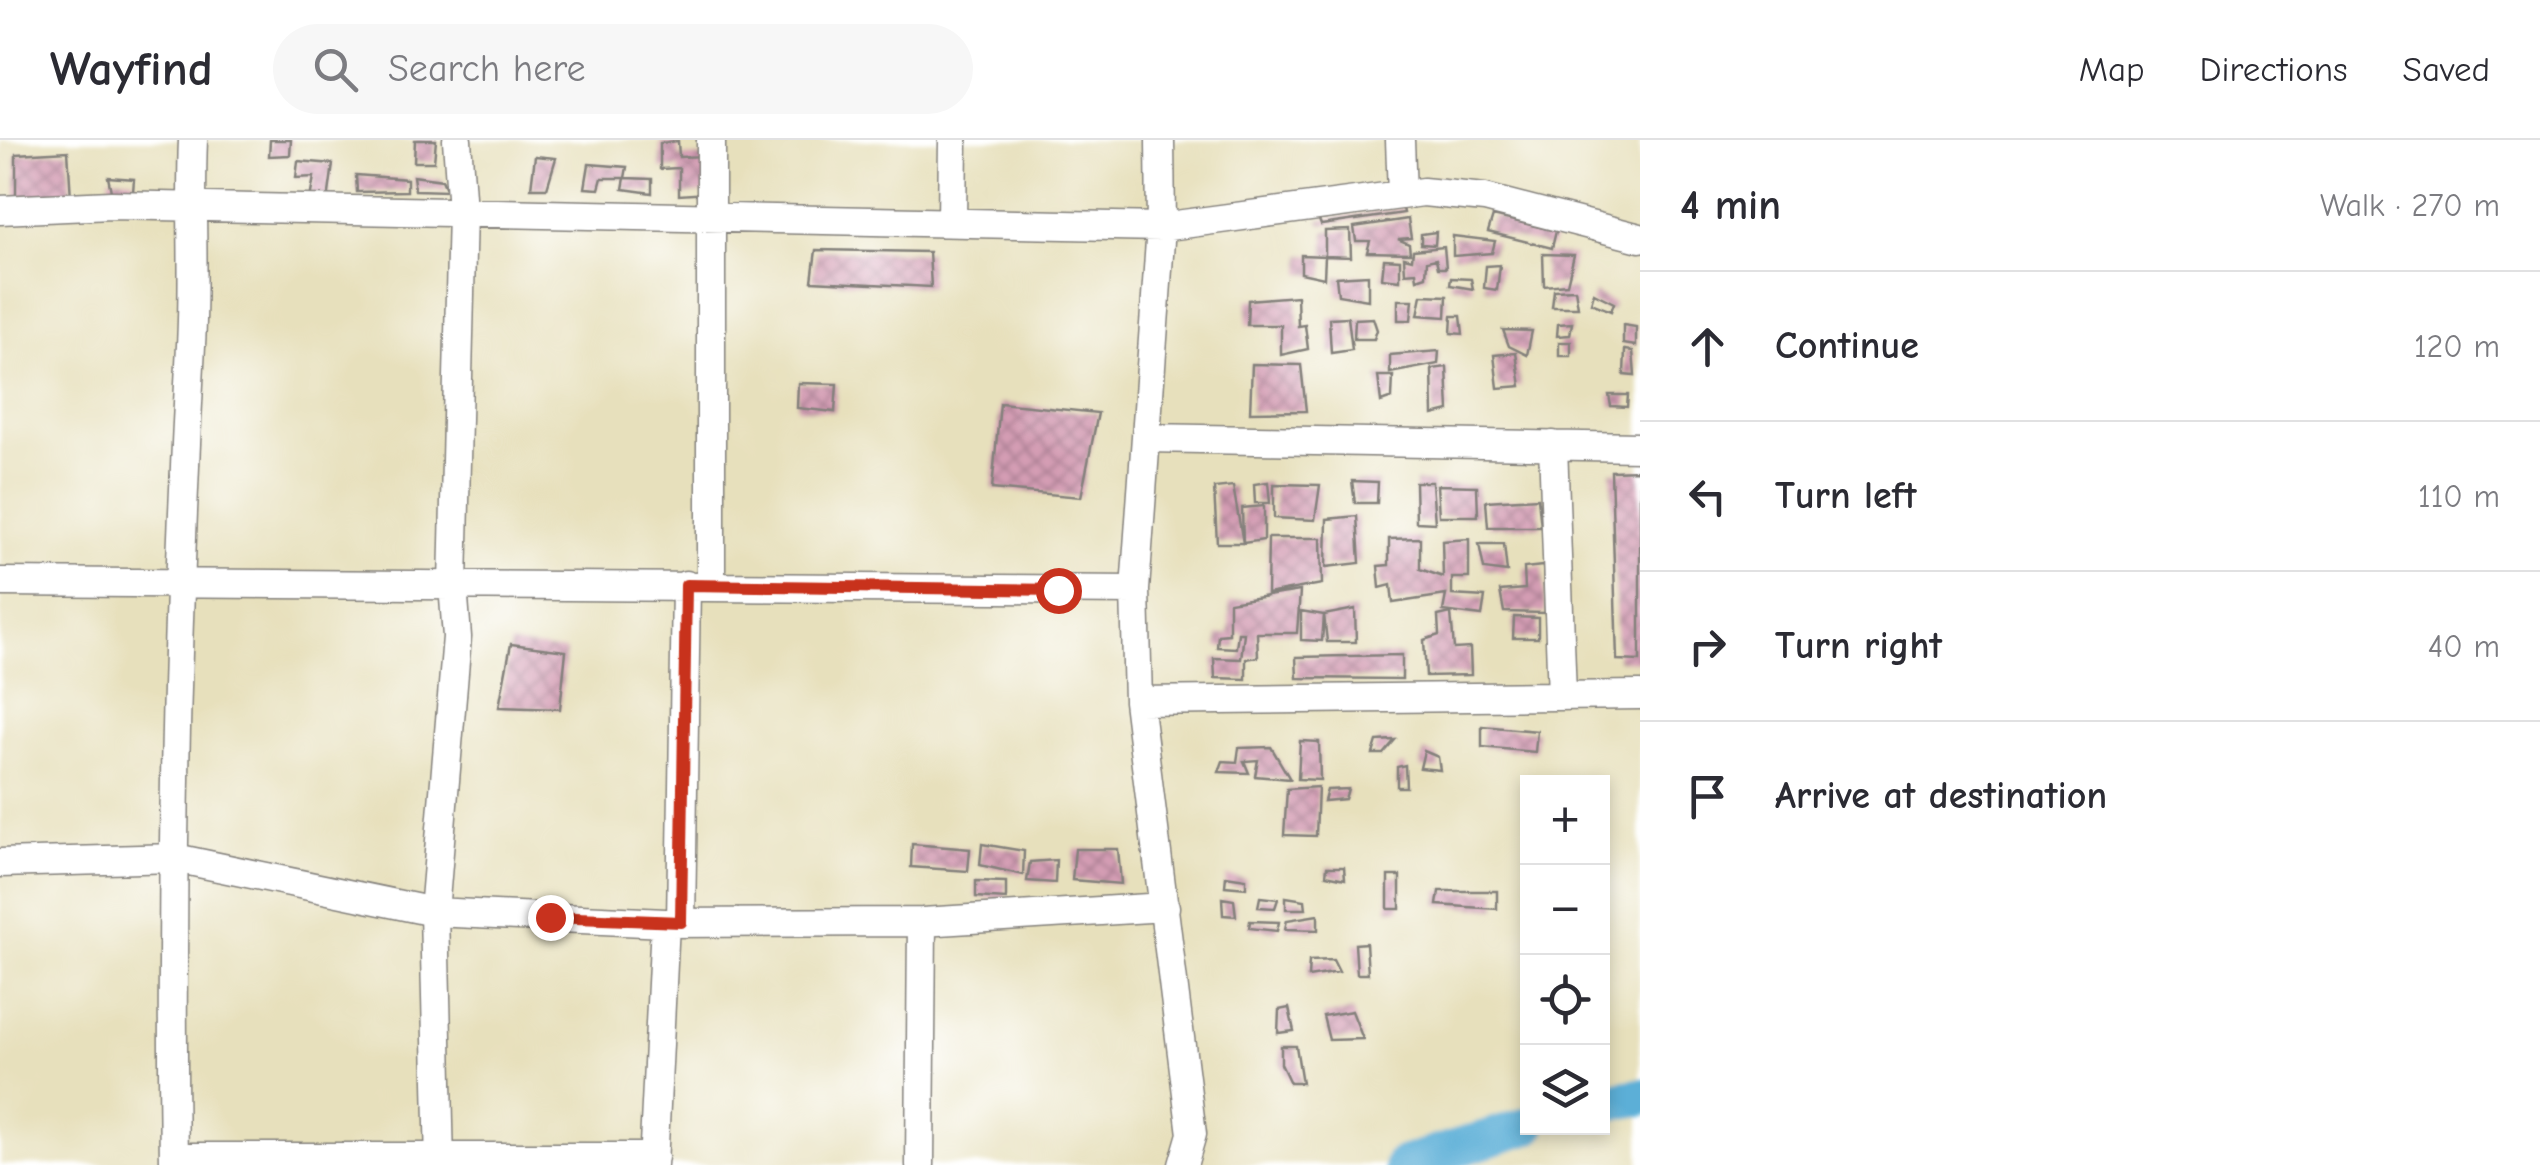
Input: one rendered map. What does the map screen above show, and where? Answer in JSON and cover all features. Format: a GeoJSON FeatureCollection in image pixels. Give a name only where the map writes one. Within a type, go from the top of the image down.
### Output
{"type":"FeatureCollection","features":[{"type":"Feature","properties":{"kind":"street"},"geometry":{"type":"LineString","coordinates":[[193,140],[192,341],[175,858],[174,1161],[654,1161],[698,585],[712,140]]}},
{"type":"Feature","properties":{"kind":"street"},"geometry":{"type":"LineString","coordinates":[[440,1160],[434,912],[457,637],[453,585],[462,211],[456,140]]}},
{"type":"Feature","properties":{"kind":"street"},"geometry":{"type":"LineString","coordinates":[[952,222],[953,140]]}},
{"type":"Feature","properties":{"kind":"street"},"geometry":{"type":"LineString","coordinates":[[1160,140],[1161,227],[1135,590],[1138,701],[1192,1134],[1183,1165]]}},
{"type":"Feature","properties":{"kind":"street"},"geometry":{"type":"LineString","coordinates":[[1400,140],[1402,196]]}},
{"type":"Feature","properties":{"kind":"street"},"geometry":{"type":"LineString","coordinates":[[0,210],[190,207],[1161,227],[1424,192],[1485,198],[1640,238]]}},
{"type":"Feature","properties":{"kind":"street"},"geometry":{"type":"LineString","coordinates":[[1148,438],[1640,447]]}},
{"type":"Feature","properties":{"kind":"street"},"geometry":{"type":"LineString","coordinates":[[1553,445],[1562,696]]}},
{"type":"Feature","properties":{"kind":"street"},"geometry":{"type":"LineString","coordinates":[[0,582],[1135,590]]}},
{"type":"Feature","properties":{"kind":"street"},"geometry":{"type":"LineString","coordinates":[[1138,701],[1640,696]]}},
{"type":"Feature","properties":{"kind":"street"},"geometry":{"type":"LineString","coordinates":[[0,863],[175,858],[434,912],[673,923],[922,922],[1166,907]]}},
{"type":"Feature","properties":{"kind":"street"},"geometry":{"type":"LineString","coordinates":[[920,1165],[922,922]]}},
{"type":"Feature","properties":{"kind":"building"},"geometry":{"type":"Polygon","coordinates":[[[270,140],[291,140],[290,155],[269,156],[270,140]]]}},
{"type":"Feature","properties":{"kind":"building"},"geometry":{"type":"Polygon","coordinates":[[[415,140],[436,140],[434,162],[414,162],[415,140]]]}},
{"type":"Feature","properties":{"kind":"building"},"geometry":{"type":"Polygon","coordinates":[[[678,141],[679,157],[707,156],[708,193],[679,195],[679,168],[660,169],[660,143],[678,141]]]}},
{"type":"Feature","properties":{"kind":"building"},"geometry":{"type":"Polygon","coordinates":[[[68,151],[71,198],[16,201],[16,154],[68,151]]]}},
{"type":"Feature","properties":{"kind":"building"},"geometry":{"type":"Polygon","coordinates":[[[535,156],[556,158],[547,188],[531,188],[535,156]]]}},
{"type":"Feature","properties":{"kind":"building"},"geometry":{"type":"Polygon","coordinates":[[[298,161],[333,164],[328,201],[310,199],[314,177],[296,178],[298,161]]]}},
{"type":"Feature","properties":{"kind":"building"},"geometry":{"type":"Polygon","coordinates":[[[589,164],[627,167],[625,178],[602,178],[599,189],[585,188],[589,164]]]}},
{"type":"Feature","properties":{"kind":"building"},"geometry":{"type":"Polygon","coordinates":[[[356,175],[407,179],[407,191],[357,192],[356,175]]]}},
{"type":"Feature","properties":{"kind":"building"},"geometry":{"type":"Polygon","coordinates":[[[413,176],[442,180],[447,191],[415,190],[413,176]]]}},
{"type":"Feature","properties":{"kind":"building"},"geometry":{"type":"Polygon","coordinates":[[[108,177],[134,179],[133,192],[111,191],[108,177]]]}},
{"type":"Feature","properties":{"kind":"building"},"geometry":{"type":"Polygon","coordinates":[[[625,178],[652,179],[652,193],[623,189],[625,178]]]}},
{"type":"Feature","properties":{"kind":"building"},"geometry":{"type":"Polygon","coordinates":[[[1403,208],[1404,213],[1321,225],[1319,220],[1403,208]]]}},
{"type":"Feature","properties":{"kind":"building"},"geometry":{"type":"Polygon","coordinates":[[[1493,216],[1556,231],[1552,248],[1488,232],[1493,216]]]}},
{"type":"Feature","properties":{"kind":"building"},"geometry":{"type":"Polygon","coordinates":[[[1408,219],[1411,238],[1398,239],[1409,244],[1410,253],[1367,252],[1370,241],[1356,241],[1354,227],[1408,219]]]}},
{"type":"Feature","properties":{"kind":"building"},"geometry":{"type":"Polygon","coordinates":[[[1350,230],[1351,257],[1325,256],[1325,231],[1350,230]]]}},
{"type":"Feature","properties":{"kind":"building"},"geometry":{"type":"Polygon","coordinates":[[[1436,232],[1435,245],[1421,244],[1421,234],[1436,232]]]}},
{"type":"Feature","properties":{"kind":"building"},"geometry":{"type":"Polygon","coordinates":[[[1453,236],[1495,241],[1492,253],[1453,256],[1453,236]]]}},
{"type":"Feature","properties":{"kind":"building"},"geometry":{"type":"Polygon","coordinates":[[[1444,247],[1446,268],[1438,268],[1436,259],[1427,261],[1426,276],[1417,279],[1416,272],[1405,273],[1404,257],[1412,259],[1413,250],[1444,247]]]}},
{"type":"Feature","properties":{"kind":"building"},"geometry":{"type":"Polygon","coordinates":[[[816,250],[929,252],[931,287],[812,281],[816,250]]]}},
{"type":"Feature","properties":{"kind":"building"},"geometry":{"type":"Polygon","coordinates":[[[1543,254],[1574,255],[1567,284],[1544,286],[1543,254]]]}},
{"type":"Feature","properties":{"kind":"building"},"geometry":{"type":"Polygon","coordinates":[[[1301,255],[1325,256],[1324,278],[1301,273],[1301,255]]]}},
{"type":"Feature","properties":{"kind":"building"},"geometry":{"type":"Polygon","coordinates":[[[1384,259],[1400,260],[1400,280],[1382,278],[1384,259]]]}},
{"type":"Feature","properties":{"kind":"building"},"geometry":{"type":"Polygon","coordinates":[[[1500,265],[1497,290],[1484,288],[1486,266],[1500,265]]]}},
{"type":"Feature","properties":{"kind":"building"},"geometry":{"type":"Polygon","coordinates":[[[1368,275],[1368,300],[1338,295],[1336,277],[1368,275]]]}},
{"type":"Feature","properties":{"kind":"building"},"geometry":{"type":"Polygon","coordinates":[[[1451,278],[1471,279],[1473,289],[1450,285],[1451,278]]]}},
{"type":"Feature","properties":{"kind":"building"},"geometry":{"type":"Polygon","coordinates":[[[1575,289],[1578,307],[1552,307],[1554,290],[1575,289]]]}},
{"type":"Feature","properties":{"kind":"building"},"geometry":{"type":"Polygon","coordinates":[[[1594,293],[1614,303],[1611,311],[1591,303],[1594,293]]]}},
{"type":"Feature","properties":{"kind":"building"},"geometry":{"type":"Polygon","coordinates":[[[1422,295],[1447,296],[1446,317],[1418,315],[1422,295]]]}},
{"type":"Feature","properties":{"kind":"building"},"geometry":{"type":"Polygon","coordinates":[[[1297,296],[1298,326],[1305,325],[1308,349],[1281,355],[1281,325],[1247,325],[1248,300],[1297,296]]]}},
{"type":"Feature","properties":{"kind":"building"},"geometry":{"type":"Polygon","coordinates":[[[1398,300],[1413,300],[1411,320],[1398,320],[1398,300]]]}},
{"type":"Feature","properties":{"kind":"building"},"geometry":{"type":"Polygon","coordinates":[[[1452,316],[1461,316],[1463,334],[1451,333],[1452,316]]]}},
{"type":"Feature","properties":{"kind":"building"},"geometry":{"type":"Polygon","coordinates":[[[1348,317],[1352,350],[1331,353],[1329,318],[1348,317]]]}},
{"type":"Feature","properties":{"kind":"building"},"geometry":{"type":"Polygon","coordinates":[[[1373,318],[1377,330],[1374,339],[1354,339],[1355,319],[1373,318]]]}},
{"type":"Feature","properties":{"kind":"building"},"geometry":{"type":"Polygon","coordinates":[[[1572,323],[1570,335],[1557,336],[1558,324],[1572,323]]]}},
{"type":"Feature","properties":{"kind":"building"},"geometry":{"type":"Polygon","coordinates":[[[1623,325],[1636,327],[1636,346],[1623,344],[1623,325]]]}},
{"type":"Feature","properties":{"kind":"building"},"geometry":{"type":"Polygon","coordinates":[[[1503,330],[1532,331],[1527,355],[1509,346],[1503,330]]]}},
{"type":"Feature","properties":{"kind":"building"},"geometry":{"type":"Polygon","coordinates":[[[1559,342],[1571,342],[1571,356],[1559,356],[1559,342]]]}},
{"type":"Feature","properties":{"kind":"building"},"geometry":{"type":"Polygon","coordinates":[[[1625,350],[1633,351],[1635,376],[1624,375],[1625,350]]]}},
{"type":"Feature","properties":{"kind":"building"},"geometry":{"type":"Polygon","coordinates":[[[1439,351],[1438,364],[1390,373],[1390,355],[1439,351]]]}},
{"type":"Feature","properties":{"kind":"building"},"geometry":{"type":"Polygon","coordinates":[[[1516,353],[1521,386],[1498,388],[1494,355],[1516,353]]]}},
{"type":"Feature","properties":{"kind":"building"},"geometry":{"type":"Polygon","coordinates":[[[1252,364],[1301,365],[1306,411],[1250,412],[1252,364]]]}},
{"type":"Feature","properties":{"kind":"building"},"geometry":{"type":"Polygon","coordinates":[[[1447,367],[1449,411],[1433,415],[1432,369],[1447,367]]]}},
{"type":"Feature","properties":{"kind":"building"},"geometry":{"type":"Polygon","coordinates":[[[1378,376],[1393,376],[1392,398],[1381,402],[1378,376]]]}},
{"type":"Feature","properties":{"kind":"building"},"geometry":{"type":"Polygon","coordinates":[[[798,383],[837,384],[835,412],[797,408],[798,383]]]}},
{"type":"Feature","properties":{"kind":"building"},"geometry":{"type":"Polygon","coordinates":[[[1609,395],[1628,395],[1627,407],[1611,406],[1609,395]]]}},
{"type":"Feature","properties":{"kind":"building"},"geometry":{"type":"Polygon","coordinates":[[[1000,403],[1098,413],[1081,497],[992,489],[1000,403]]]}},
{"type":"Feature","properties":{"kind":"building"},"geometry":{"type":"Polygon","coordinates":[[[1640,470],[1640,661],[1617,660],[1611,471],[1640,470]]]}},
{"type":"Feature","properties":{"kind":"building"},"geometry":{"type":"Polygon","coordinates":[[[1352,481],[1378,482],[1377,503],[1355,503],[1352,481]]]}},
{"type":"Feature","properties":{"kind":"building"},"geometry":{"type":"Polygon","coordinates":[[[1268,482],[1270,503],[1255,503],[1254,484],[1268,482]]]}},
{"type":"Feature","properties":{"kind":"building"},"geometry":{"type":"Polygon","coordinates":[[[1415,482],[1432,482],[1435,523],[1416,522],[1415,482]]]}},
{"type":"Feature","properties":{"kind":"building"},"geometry":{"type":"Polygon","coordinates":[[[1274,484],[1320,485],[1315,520],[1274,518],[1274,484]]]}},
{"type":"Feature","properties":{"kind":"building"},"geometry":{"type":"Polygon","coordinates":[[[1437,485],[1477,486],[1478,516],[1439,516],[1437,485]]]}},
{"type":"Feature","properties":{"kind":"building"},"geometry":{"type":"Polygon","coordinates":[[[1233,486],[1243,543],[1217,543],[1214,488],[1233,486]]]}},
{"type":"Feature","properties":{"kind":"building"},"geometry":{"type":"Polygon","coordinates":[[[1538,498],[1541,527],[1488,527],[1486,501],[1538,498]]]}},
{"type":"Feature","properties":{"kind":"building"},"geometry":{"type":"Polygon","coordinates":[[[1264,506],[1264,540],[1243,543],[1242,508],[1264,506]]]}},
{"type":"Feature","properties":{"kind":"building"},"geometry":{"type":"Polygon","coordinates":[[[1357,516],[1360,563],[1326,567],[1327,519],[1357,516]]]}},
{"type":"Feature","properties":{"kind":"building"},"geometry":{"type":"Polygon","coordinates":[[[1268,538],[1321,538],[1322,584],[1267,594],[1268,538]]]}},
{"type":"Feature","properties":{"kind":"building"},"geometry":{"type":"Polygon","coordinates":[[[1420,538],[1420,569],[1443,577],[1442,541],[1469,539],[1469,578],[1452,578],[1452,595],[1485,597],[1482,616],[1443,611],[1446,595],[1393,603],[1391,585],[1380,588],[1378,566],[1389,565],[1389,539],[1420,538]]]}},
{"type":"Feature","properties":{"kind":"building"},"geometry":{"type":"Polygon","coordinates":[[[1479,544],[1504,544],[1507,572],[1484,569],[1479,544]]]}},
{"type":"Feature","properties":{"kind":"building"},"geometry":{"type":"Polygon","coordinates":[[[1543,566],[1545,613],[1504,612],[1500,591],[1525,589],[1524,568],[1543,566]]]}},
{"type":"Feature","properties":{"kind":"building"},"geometry":{"type":"Polygon","coordinates":[[[1300,591],[1297,633],[1257,633],[1258,657],[1246,659],[1246,679],[1215,678],[1214,658],[1241,659],[1244,633],[1238,633],[1236,648],[1217,647],[1218,635],[1229,634],[1229,602],[1300,591]]]}},
{"type":"Feature","properties":{"kind":"building"},"geometry":{"type":"Polygon","coordinates":[[[1355,609],[1356,642],[1327,642],[1324,615],[1355,609]]]}},
{"type":"Feature","properties":{"kind":"building"},"geometry":{"type":"Polygon","coordinates":[[[1301,611],[1324,615],[1322,641],[1301,640],[1301,611]]]}},
{"type":"Feature","properties":{"kind":"building"},"geometry":{"type":"Polygon","coordinates":[[[1451,613],[1454,649],[1470,648],[1471,675],[1426,676],[1424,640],[1439,635],[1438,616],[1451,613]]]}},
{"type":"Feature","properties":{"kind":"building"},"geometry":{"type":"Polygon","coordinates":[[[1514,617],[1538,618],[1538,638],[1513,638],[1514,617]]]}},
{"type":"Feature","properties":{"kind":"building"},"geometry":{"type":"Polygon","coordinates":[[[511,644],[566,651],[560,709],[499,707],[511,644]]]}},
{"type":"Feature","properties":{"kind":"building"},"geometry":{"type":"Polygon","coordinates":[[[1402,655],[1402,679],[1297,678],[1296,657],[1402,655]]]}},
{"type":"Feature","properties":{"kind":"building"},"geometry":{"type":"Polygon","coordinates":[[[1482,726],[1537,731],[1535,752],[1482,747],[1482,726]]]}},
{"type":"Feature","properties":{"kind":"building"},"geometry":{"type":"Polygon","coordinates":[[[1395,740],[1383,754],[1373,754],[1377,741],[1395,740]]]}},
{"type":"Feature","properties":{"kind":"building"},"geometry":{"type":"Polygon","coordinates":[[[1300,741],[1319,742],[1320,780],[1298,779],[1300,741]]]}},
{"type":"Feature","properties":{"kind":"building"},"geometry":{"type":"Polygon","coordinates":[[[1271,747],[1290,779],[1255,776],[1258,760],[1244,761],[1249,773],[1219,772],[1223,761],[1237,762],[1239,748],[1271,747]]]}},
{"type":"Feature","properties":{"kind":"building"},"geometry":{"type":"Polygon","coordinates":[[[1424,751],[1438,757],[1440,770],[1420,768],[1424,751]]]}},
{"type":"Feature","properties":{"kind":"building"},"geometry":{"type":"Polygon","coordinates":[[[1405,765],[1406,787],[1397,787],[1397,767],[1405,765]]]}},
{"type":"Feature","properties":{"kind":"building"},"geometry":{"type":"Polygon","coordinates":[[[1318,787],[1316,836],[1284,835],[1287,789],[1318,787]]]}},
{"type":"Feature","properties":{"kind":"building"},"geometry":{"type":"Polygon","coordinates":[[[1348,789],[1345,799],[1324,801],[1327,790],[1348,789]]]}},
{"type":"Feature","properties":{"kind":"building"},"geometry":{"type":"Polygon","coordinates":[[[912,844],[970,849],[968,871],[911,867],[912,844]]]}},
{"type":"Feature","properties":{"kind":"building"},"geometry":{"type":"Polygon","coordinates":[[[982,844],[1024,851],[1023,875],[980,865],[982,844]]]}},
{"type":"Feature","properties":{"kind":"building"},"geometry":{"type":"Polygon","coordinates":[[[1075,849],[1118,849],[1121,884],[1072,880],[1075,849]]]}},
{"type":"Feature","properties":{"kind":"building"},"geometry":{"type":"Polygon","coordinates":[[[1056,860],[1055,883],[1027,881],[1030,862],[1056,860]]]}},
{"type":"Feature","properties":{"kind":"building"},"geometry":{"type":"Polygon","coordinates":[[[1327,867],[1344,867],[1345,879],[1326,875],[1327,867]]]}},
{"type":"Feature","properties":{"kind":"building"},"geometry":{"type":"Polygon","coordinates":[[[1226,876],[1246,879],[1246,888],[1225,886],[1226,876]]]}},
{"type":"Feature","properties":{"kind":"building"},"geometry":{"type":"Polygon","coordinates":[[[1388,876],[1400,876],[1400,909],[1388,909],[1388,876]]]}},
{"type":"Feature","properties":{"kind":"building"},"geometry":{"type":"Polygon","coordinates":[[[976,881],[1006,882],[1006,899],[976,897],[976,881]]]}},
{"type":"Feature","properties":{"kind":"building"},"geometry":{"type":"Polygon","coordinates":[[[1439,891],[1497,891],[1497,909],[1437,905],[1439,891]]]}},
{"type":"Feature","properties":{"kind":"building"},"geometry":{"type":"Polygon","coordinates":[[[1260,897],[1278,899],[1275,908],[1258,907],[1260,897]]]}},
{"type":"Feature","properties":{"kind":"building"},"geometry":{"type":"Polygon","coordinates":[[[1286,897],[1305,900],[1306,909],[1286,909],[1286,897]]]}},
{"type":"Feature","properties":{"kind":"building"},"geometry":{"type":"Polygon","coordinates":[[[1222,898],[1234,900],[1236,916],[1223,915],[1222,898]]]}},
{"type":"Feature","properties":{"kind":"building"},"geometry":{"type":"Polygon","coordinates":[[[1318,915],[1318,930],[1285,929],[1287,920],[1318,915]]]}},
{"type":"Feature","properties":{"kind":"building"},"geometry":{"type":"Polygon","coordinates":[[[1250,921],[1279,922],[1277,931],[1249,928],[1250,921]]]}},
{"type":"Feature","properties":{"kind":"building"},"geometry":{"type":"Polygon","coordinates":[[[1366,943],[1368,974],[1357,974],[1355,944],[1366,943]]]}},
{"type":"Feature","properties":{"kind":"building"},"geometry":{"type":"Polygon","coordinates":[[[1333,960],[1339,972],[1308,977],[1309,961],[1333,960]]]}},
{"type":"Feature","properties":{"kind":"building"},"geometry":{"type":"Polygon","coordinates":[[[1289,1008],[1294,1031],[1278,1033],[1279,1010],[1289,1008]]]}},
{"type":"Feature","properties":{"kind":"building"},"geometry":{"type":"Polygon","coordinates":[[[1352,1011],[1363,1039],[1329,1040],[1323,1016],[1352,1011]]]}},
{"type":"Feature","properties":{"kind":"building"},"geometry":{"type":"Polygon","coordinates":[[[1281,1046],[1296,1046],[1302,1083],[1290,1083],[1281,1064],[1281,1046]]]}},
{"type":"Feature","properties":{"kind":"waterway"},"geometry":{"type":"LineString","coordinates":[[1610,1102],[1640,1097]]}},
{"type":"Feature","properties":{"kind":"waterway"},"geometry":{"type":"LineString","coordinates":[[1403,1165],[1520,1128]]}},
{"type":"Feature","properties":{"kind":"route"},"geometry":{"type":"LineString","coordinates":[[550,917],[681,922],[686,585],[1058,590]]}}]}
